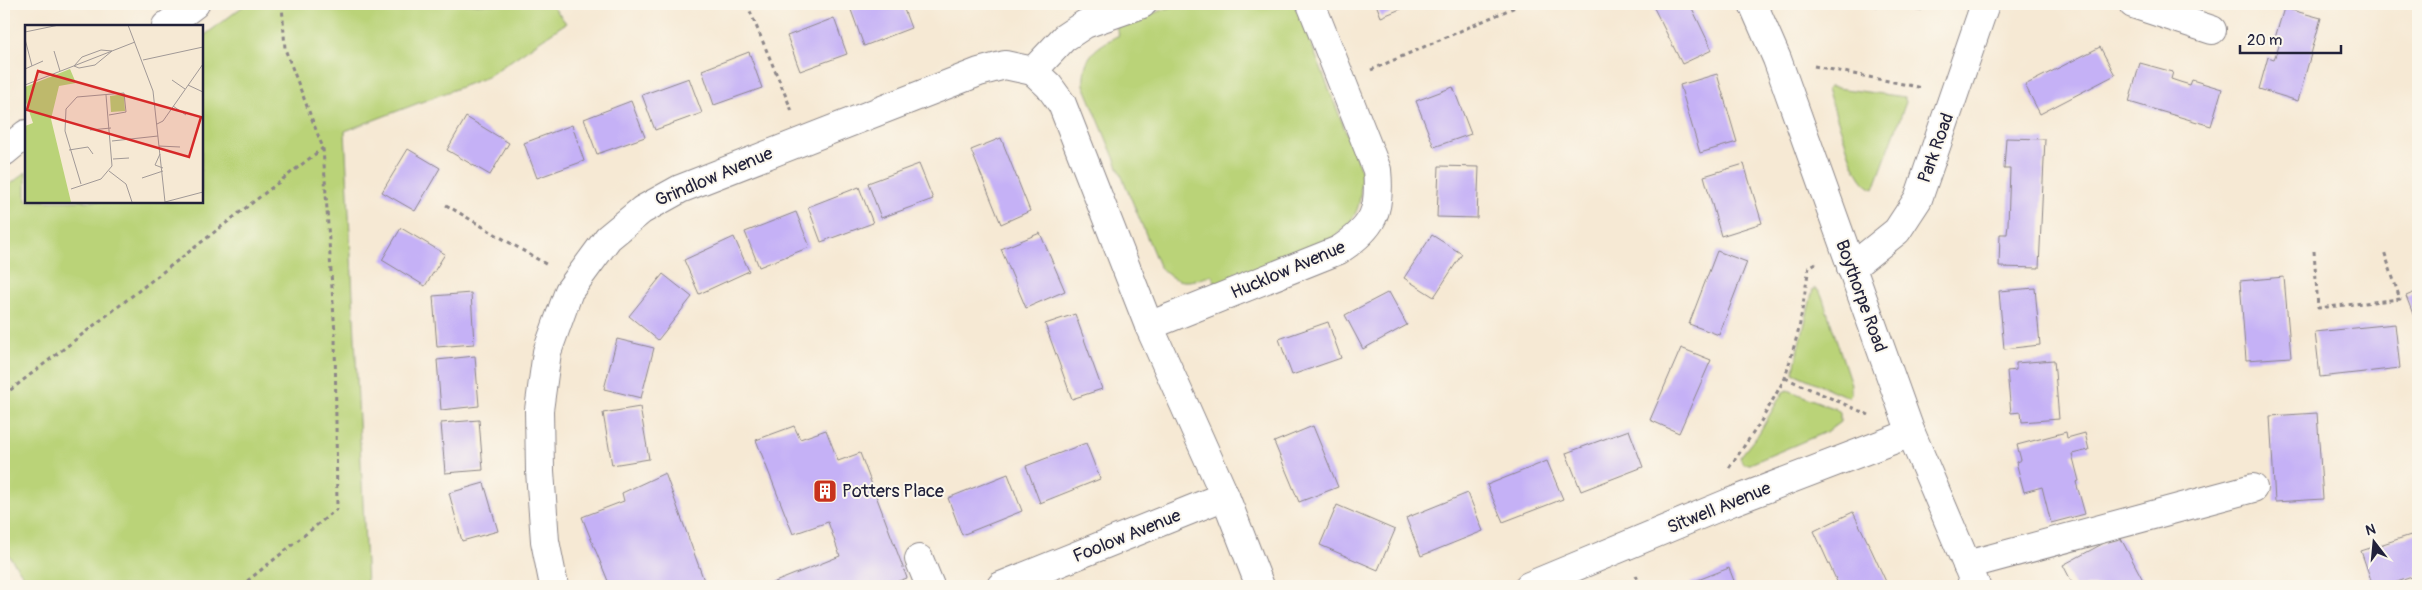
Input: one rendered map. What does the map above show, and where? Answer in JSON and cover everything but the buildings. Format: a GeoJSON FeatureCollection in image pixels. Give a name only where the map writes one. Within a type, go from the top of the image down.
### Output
{"type":"FeatureCollection","features":[{"type":"Feature","properties":{"kind":"street"},"geometry":{"type":"LineString","coordinates":[[167,25],[195,4]]}},
{"type":"Feature","properties":{"kind":"street"},"geometry":{"type":"LineString","coordinates":[[1142,4],[1085,24],[1064,38],[1033,71],[1049,86],[1062,104],[1149,326],[1225,496],[1260,586]]}},
{"type":"Feature","properties":{"kind":"street","name":"Hucklow Avenue"},"geometry":{"type":"LineString","coordinates":[[1149,326],[1339,250],[1360,236],[1374,216],[1380,193],[1377,170],[1311,4]]}},
{"type":"Feature","properties":{"kind":"street","name":"Boythorpe Road"},"geometry":{"type":"LineString","coordinates":[[1753,4],[1777,59],[1911,433],[1972,576]]}},
{"type":"Feature","properties":{"kind":"street","name":"Park Road"},"geometry":{"type":"LineString","coordinates":[[1847,258],[1897,231],[1918,199],[1985,4]]}},
{"type":"Feature","properties":{"kind":"street"},"geometry":{"type":"LineString","coordinates":[[2133,4],[2212,30]]}},
{"type":"Feature","properties":{"kind":"street","name":"Grindlow Avenue"},"geometry":{"type":"LineString","coordinates":[[554,586],[545,541],[540,471],[539,410],[547,352],[568,291],[608,238],[642,210],[680,189],[804,140],[979,72],[1005,65],[1033,71]]}},
{"type":"Feature","properties":{"kind":"street"},"geometry":{"type":"LineString","coordinates":[[4,152],[25,135]]}},
{"type":"Feature","properties":{"kind":"street","name":"Sitwell Avenue"},"geometry":{"type":"LineString","coordinates":[[1529,586],[1731,502],[1911,433]]}},
{"type":"Feature","properties":{"kind":"street"},"geometry":{"type":"LineString","coordinates":[[1972,576],[2253,488]]}},
{"type":"Feature","properties":{"kind":"street","name":"Foolow Avenue"},"geometry":{"type":"LineString","coordinates":[[1001,586],[1225,496]]}},
{"type":"Feature","properties":{"kind":"street"},"geometry":{"type":"LineString","coordinates":[[918,559],[930,586]]}},
{"type":"Feature","properties":{"kind":"path"},"geometry":{"type":"LineString","coordinates":[[241,586],[337,509],[336,334],[323,148],[285,49],[282,4]]}},
{"type":"Feature","properties":{"kind":"path"},"geometry":{"type":"LineString","coordinates":[[747,4],[804,140]]}},
{"type":"Feature","properties":{"kind":"path"},"geometry":{"type":"LineString","coordinates":[[1343,83],[1522,4]]}},
{"type":"Feature","properties":{"kind":"path"},"geometry":{"type":"LineString","coordinates":[[1777,59],[1955,94]]}},
{"type":"Feature","properties":{"kind":"path"},"geometry":{"type":"LineString","coordinates":[[4,395],[323,148]]}},
{"type":"Feature","properties":{"kind":"path"},"geometry":{"type":"LineString","coordinates":[[446,205],[575,282]]}},
{"type":"Feature","properties":{"kind":"path"},"geometry":{"type":"LineString","coordinates":[[2314,251],[2318,308],[2400,298],[2384,251]]}},
{"type":"Feature","properties":{"kind":"path"},"geometry":{"type":"LineString","coordinates":[[1731,502],[1729,468],[1760,423],[1785,378],[1799,329],[1809,266],[1847,258]]}},
{"type":"Feature","properties":{"kind":"path"},"geometry":{"type":"LineString","coordinates":[[1785,378],[1911,433]]}},
{"type":"Feature","properties":{"kind":"green space"},"geometry":{"type":"Polygon","coordinates":[[[246,4],[551,4],[566,23],[487,77],[345,131],[367,586],[31,586],[4,549],[4,189],[25,173],[25,202],[202,202],[202,37],[246,4]]]}},
{"type":"Feature","properties":{"kind":"green space"},"geometry":{"type":"Polygon","coordinates":[[[1179,4],[1293,4],[1299,13],[1361,170],[1357,211],[1347,225],[1329,241],[1216,285],[1212,275],[1189,281],[1177,280],[1159,266],[1084,85],[1085,67],[1088,60],[1097,48],[1119,35],[1116,27],[1179,4]]]}},
{"type":"Feature","properties":{"kind":"green space"},"geometry":{"type":"Polygon","coordinates":[[[1830,87],[1904,97],[1906,102],[1874,189],[1864,182],[1852,162],[1827,89],[1830,87]]]}},
{"type":"Feature","properties":{"kind":"green space"},"geometry":{"type":"Polygon","coordinates":[[[1813,289],[1817,289],[1822,296],[1851,384],[1851,394],[1848,397],[1793,373],[1813,289]]]}},
{"type":"Feature","properties":{"kind":"green space"},"geometry":{"type":"Polygon","coordinates":[[[1788,390],[1836,409],[1840,413],[1840,422],[1828,431],[1750,464],[1743,464],[1740,457],[1759,433],[1783,392],[1788,390]]]}},
{"type":"Feature","properties":{"kind":"place","name":"Potters Place"},"geometry":{"type":"Point","coordinates":[825,491]}}]}
